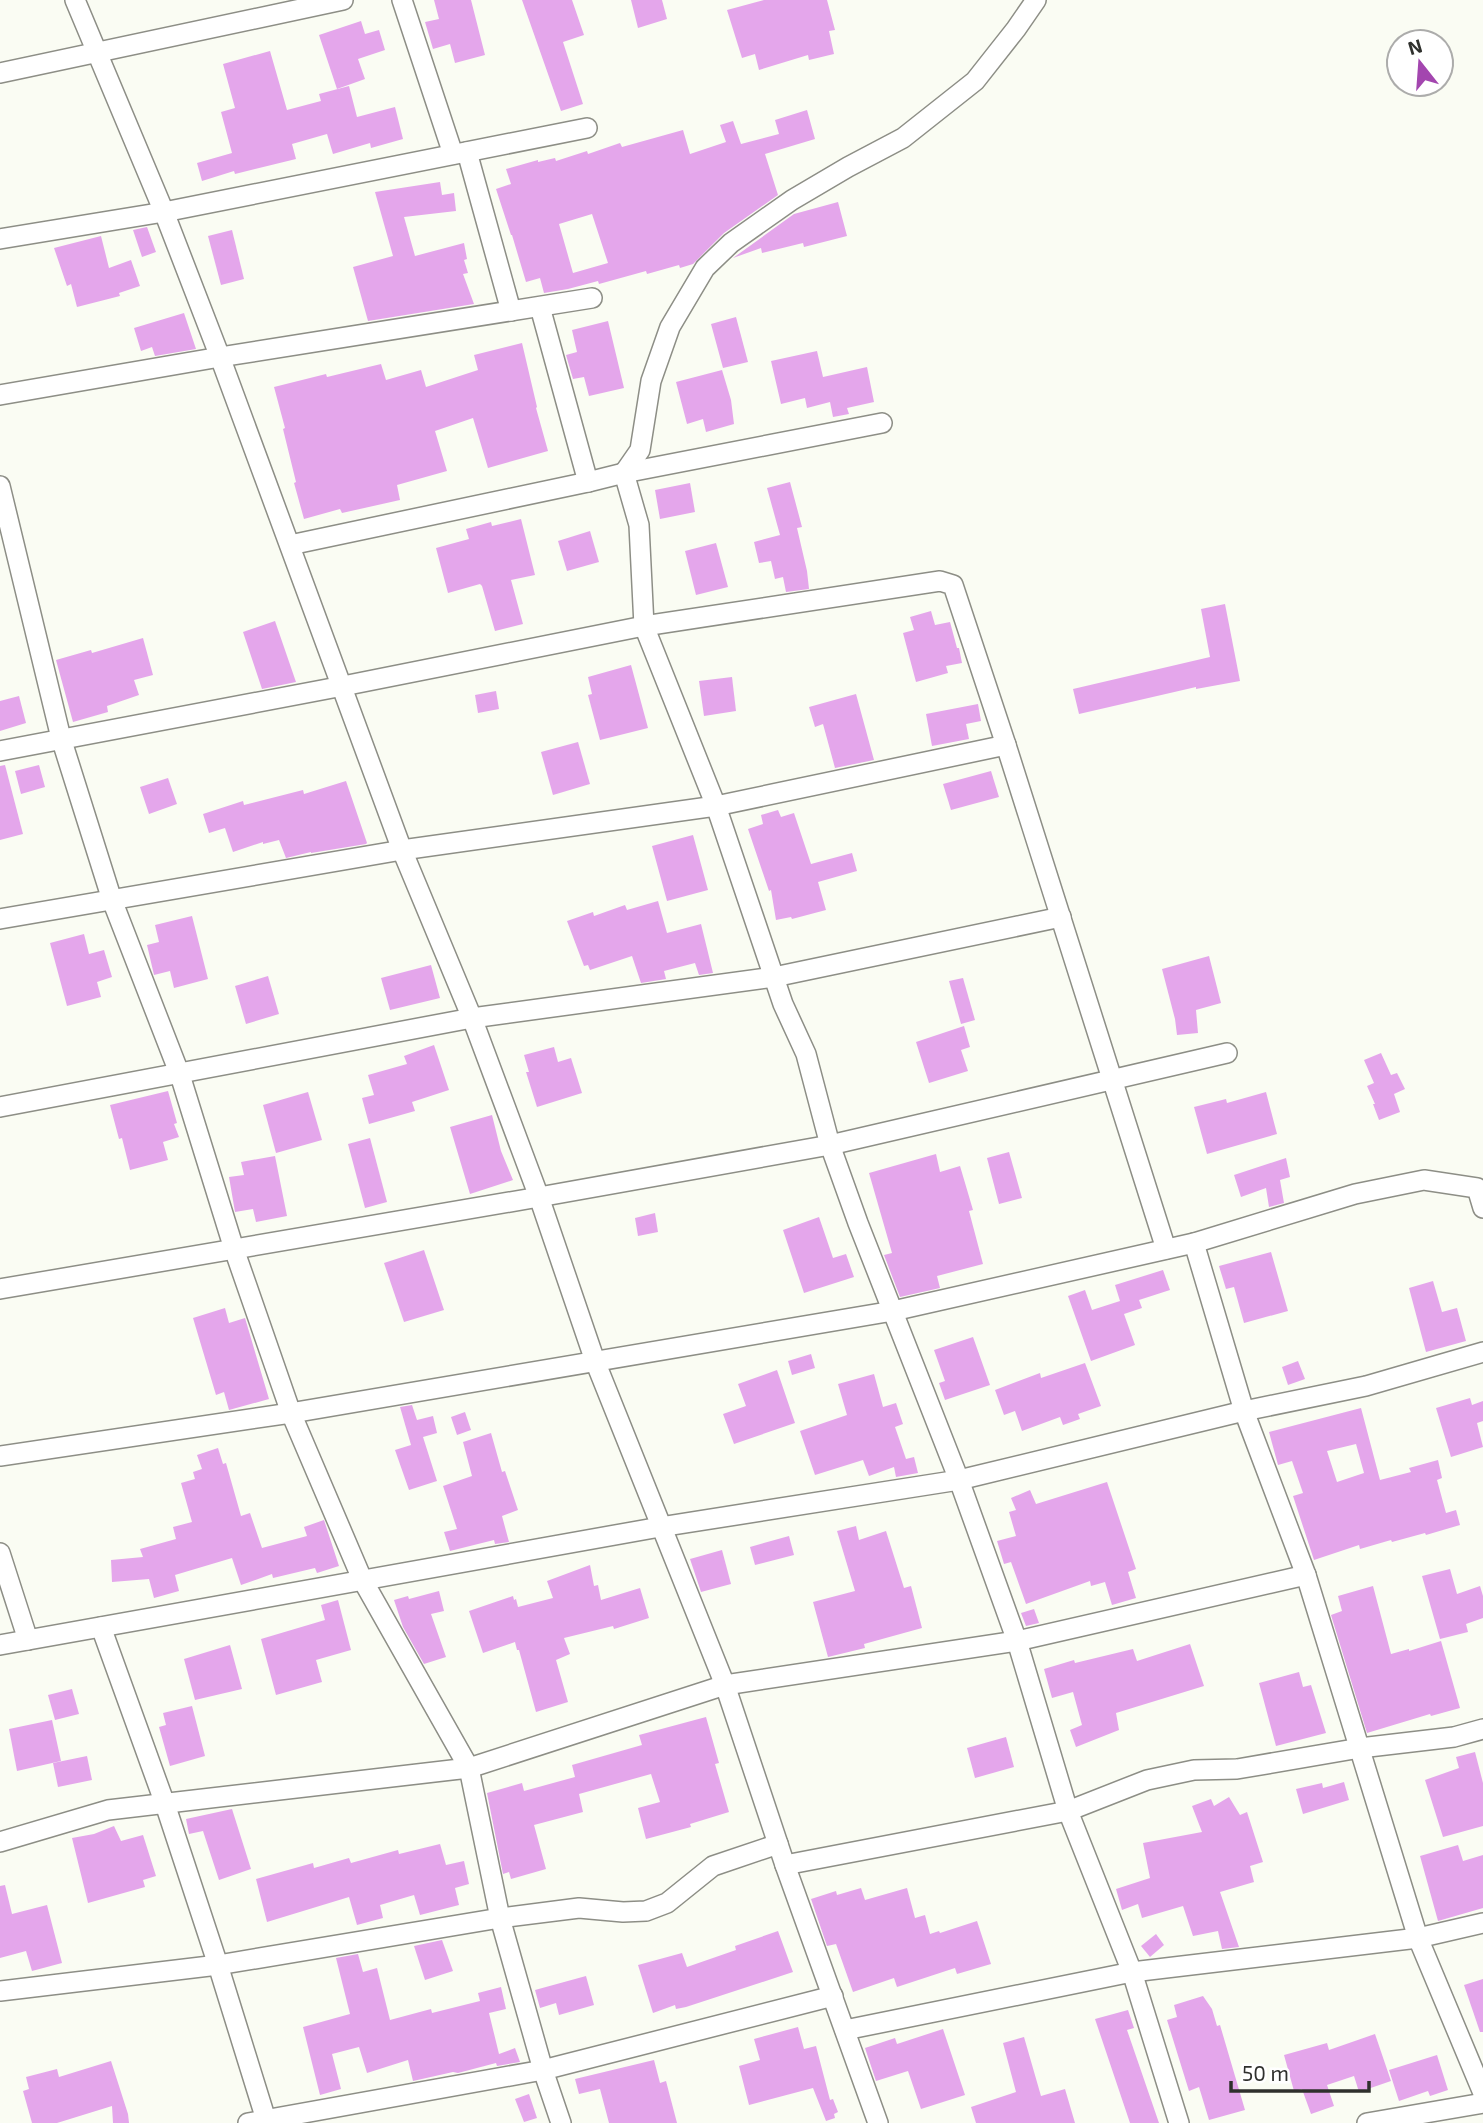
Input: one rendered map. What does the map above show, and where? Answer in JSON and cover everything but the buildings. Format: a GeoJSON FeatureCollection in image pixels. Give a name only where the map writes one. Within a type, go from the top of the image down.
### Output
{"type":"FeatureCollection","features":[{"type":"Feature","properties":{"kind":"street"},"geometry":{"type":"LineString","coordinates":[[75,0],[164,212],[220,357],[402,850],[472,1018],[539,1197],[595,1361],[725,1685],[785,1865],[877,2123]]}},
{"type":"Feature","properties":{"kind":"street"},"geometry":{"type":"LineString","coordinates":[[0,73],[343,0]]}},
{"type":"Feature","properties":{"kind":"street"},"geometry":{"type":"LineString","coordinates":[[402,0],[460,153],[510,311]]}},
{"type":"Feature","properties":{"kind":"street"},"geometry":{"type":"LineString","coordinates":[[624,473],[640,450],[651,381],[670,327],[705,268],[730,243],[848,167],[903,138],[975,81],[1036,0]]}},
{"type":"Feature","properties":{"kind":"street"},"geometry":{"type":"LineString","coordinates":[[0,239],[164,212],[587,128]]}},
{"type":"Feature","properties":{"kind":"street"},"geometry":{"type":"LineString","coordinates":[[0,395],[592,298]]}},
{"type":"Feature","properties":{"kind":"street"},"geometry":{"type":"LineString","coordinates":[[540,307],[588,482]]}},
{"type":"Feature","properties":{"kind":"street"},"geometry":{"type":"LineString","coordinates":[[290,545],[624,473],[882,422]]}},
{"type":"Feature","properties":{"kind":"street"},"geometry":{"type":"LineString","coordinates":[[624,473],[639,524],[644,626],[716,806],[783,1004],[806,1054],[830,1145],[959,1480],[1017,1641],[1068,1811],[1132,1972],[1179,2123]]}},
{"type":"Feature","properties":{"kind":"street"},"geometry":{"type":"LineString","coordinates":[[0,486],[61,738],[112,900],[180,1075],[234,1249],[291,1413],[362,1579],[469,1768],[499,1918],[561,2123]]}},
{"type":"Feature","properties":{"kind":"street"},"geometry":{"type":"LineString","coordinates":[[0,751],[644,626],[940,582],[953,585],[1167,1249]]}},
{"type":"Feature","properties":{"kind":"street"},"geometry":{"type":"LineString","coordinates":[[0,919],[402,850],[716,806],[1006,745]]}},
{"type":"Feature","properties":{"kind":"street"},"geometry":{"type":"LineString","coordinates":[[0,1107],[472,1018],[774,977],[1060,917]]}},
{"type":"Feature","properties":{"kind":"street"},"geometry":{"type":"LineString","coordinates":[[0,1289],[830,1145],[1227,1053]]}},
{"type":"Feature","properties":{"kind":"street"},"geometry":{"type":"LineString","coordinates":[[0,1456],[291,1413],[892,1311],[1194,1243],[1355,1194],[1424,1180],[1477,1188],[1483,1208]]}},
{"type":"Feature","properties":{"kind":"street"},"geometry":{"type":"LineString","coordinates":[[1194,1243],[1244,1411],[1306,1575],[1418,1938],[1483,2093]]}},
{"type":"Feature","properties":{"kind":"street"},"geometry":{"type":"LineString","coordinates":[[0,1645],[660,1527],[959,1480],[1244,1411],[1366,1386],[1483,1352]]}},
{"type":"Feature","properties":{"kind":"street"},"geometry":{"type":"LineString","coordinates":[[0,1553],[28,1640]]}},
{"type":"Feature","properties":{"kind":"street"},"geometry":{"type":"LineString","coordinates":[[0,1842],[108,1810],[469,1768],[725,1685],[1017,1641],[1306,1575]]}},
{"type":"Feature","properties":{"kind":"street"},"geometry":{"type":"LineString","coordinates":[[101,1627],[165,1804],[218,1965],[260,2122],[543,2070],[833,1996]]}},
{"type":"Feature","properties":{"kind":"street"},"geometry":{"type":"LineString","coordinates":[[785,1865],[1068,1811],[1147,1780],[1194,1770],[1237,1769],[1360,1748],[1454,1737],[1483,1729]]}},
{"type":"Feature","properties":{"kind":"street"},"geometry":{"type":"LineString","coordinates":[[0,1991],[218,1965],[499,1918],[579,1908],[646,1911],[667,1903],[713,1866],[778,1844]]}},
{"type":"Feature","properties":{"kind":"street"},"geometry":{"type":"LineString","coordinates":[[845,2030],[1132,1972],[1418,1938],[1483,1923]]}},
{"type":"Feature","properties":{"kind":"street"},"geometry":{"type":"LineString","coordinates":[[1367,2123],[1483,2103]]}}]}
